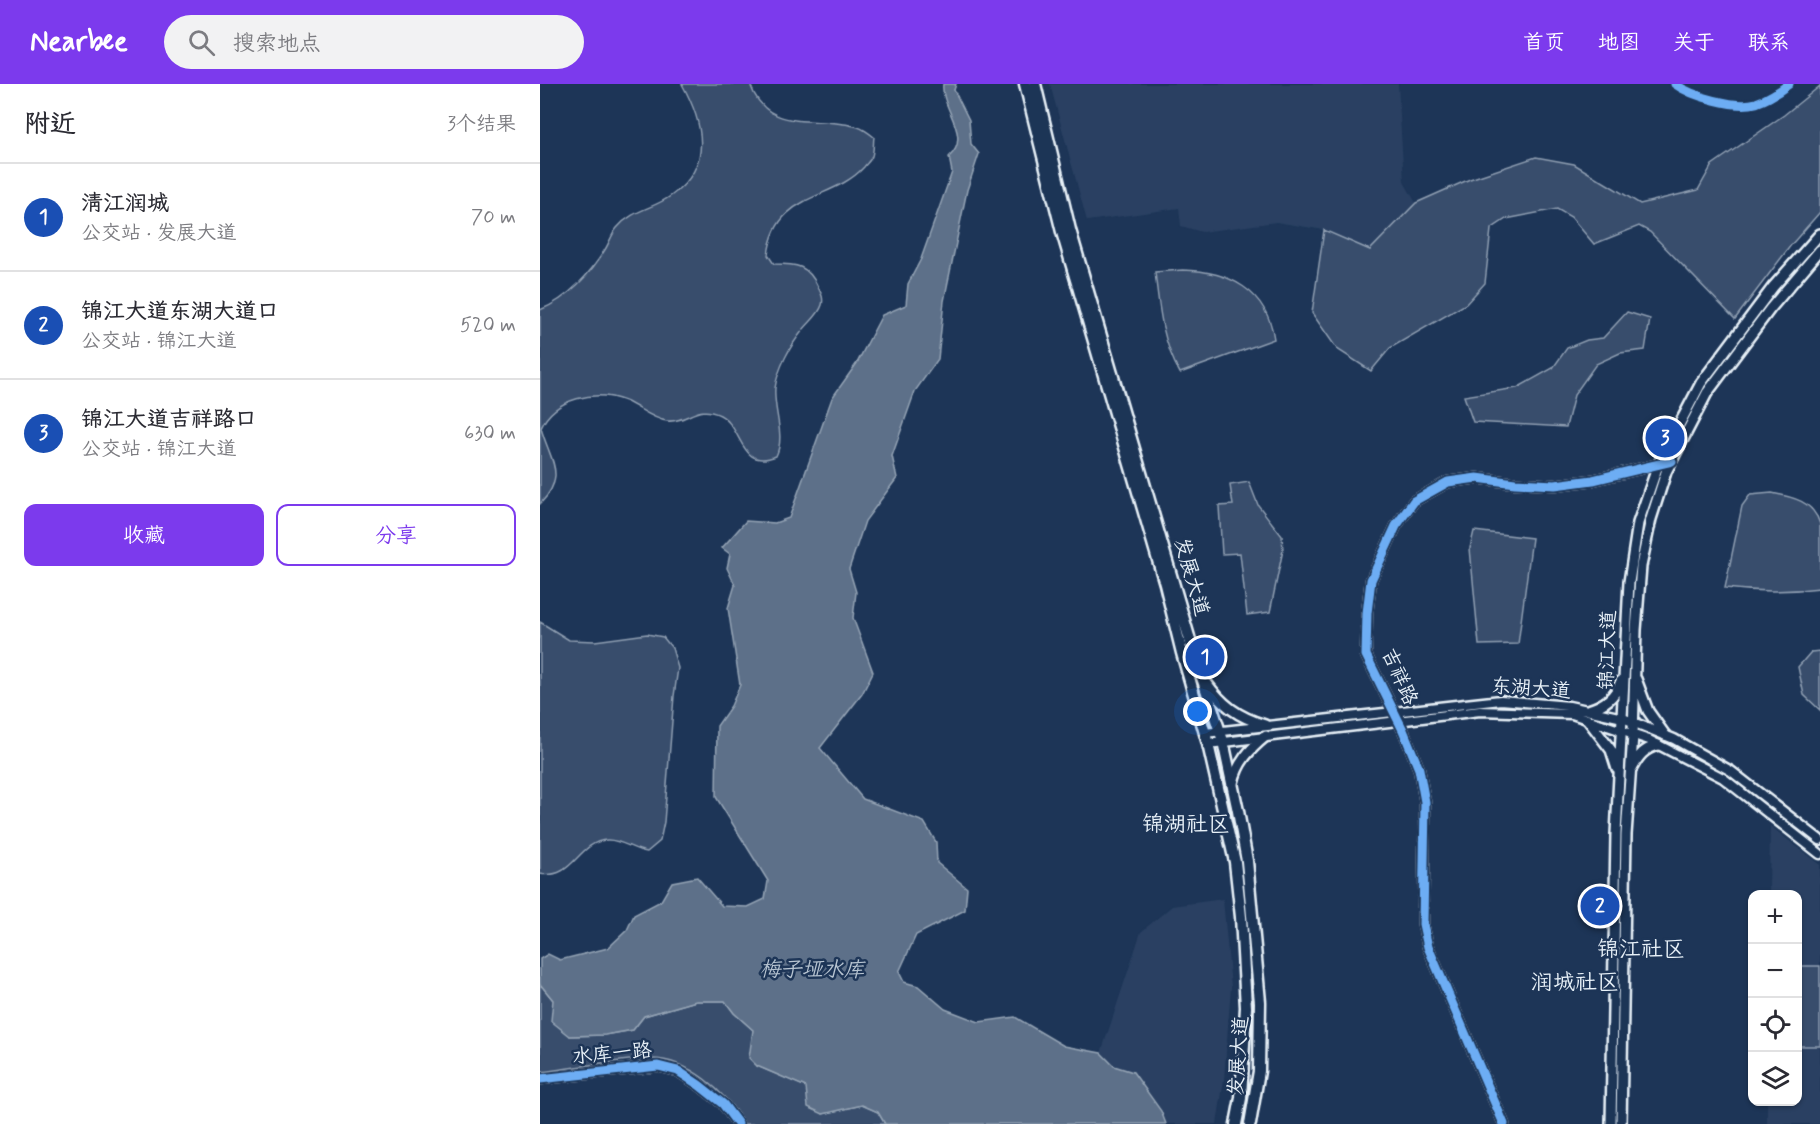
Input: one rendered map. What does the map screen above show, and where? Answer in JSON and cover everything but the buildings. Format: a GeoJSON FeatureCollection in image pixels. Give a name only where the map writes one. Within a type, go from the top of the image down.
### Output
{"type":"FeatureCollection","features":[{"type":"Feature","properties":{"kind":"highway","name":"发展大道"},"geometry":{"type":"LineString","coordinates":[[1025,84],[1062,232],[1165,584],[1208,744],[1235,862],[1241,917],[1246,1007],[1241,1098],[1236,1124]]}},
{"type":"Feature","properties":{"kind":"highway","name":"发展大道"},"geometry":{"type":"LineString","coordinates":[[1035,84],[1070,230],[1220,730],[1233,785],[1247,861],[1260,1002],[1259,1071],[1250,1124]]}},
{"type":"Feature","properties":{"kind":"main road","name":"锦江大道"},"geometry":{"type":"LineString","coordinates":[[1621,1124],[1626,847],[1633,735],[1629,582],[1638,523],[1658,465],[1701,383],[1773,286],[1820,234]]}},
{"type":"Feature","properties":{"kind":"main road","name":"锦江大道"},"geometry":{"type":"LineString","coordinates":[[1611,1124],[1618,774],[1641,566],[1651,519],[1666,472],[1707,393],[1770,309],[1820,250]]}},
{"type":"Feature","properties":{"kind":"main road","name":"吉祥路"},"geometry":{"type":"LineString","coordinates":[[1504,1124],[1428,947],[1423,924],[1425,802],[1419,769],[1366,655],[1371,580],[1396,526],[1414,501],[1448,482],[1477,478],[1555,485],[1593,480],[1672,461]]}},
{"type":"Feature","properties":{"kind":"main road"},"geometry":{"type":"LineString","coordinates":[[1618,774],[1611,750],[1588,715],[1616,693],[1630,674],[1648,711],[1665,735]]}},
{"type":"Feature","properties":{"kind":"main road"},"geometry":{"type":"LineString","coordinates":[[1202,676],[1216,697],[1230,710],[1246,719],[1265,725]]}},
{"type":"Feature","properties":{"kind":"main road","name":"东湖大道"},"geometry":{"type":"LineString","coordinates":[[1205,733],[1501,700],[1569,706],[1621,731],[1658,745],[1723,778],[1820,854]]}},
{"type":"Feature","properties":{"kind":"main road","name":"东湖大道"},"geometry":{"type":"LineString","coordinates":[[1208,744],[1480,711],[1623,718],[1665,735],[1731,771],[1820,840]]}},
{"type":"Feature","properties":{"kind":"main road"},"geometry":{"type":"LineString","coordinates":[[1233,785],[1235,773],[1245,756],[1266,736]]}},
{"type":"Feature","properties":{"kind":"main road"},"geometry":{"type":"LineString","coordinates":[[1629,773],[1638,756],[1647,748],[1658,745]]}},
{"type":"Feature","properties":{"kind":"main road","name":"水库一路"},"geometry":{"type":"LineString","coordinates":[[540,1079],[658,1066],[678,1071],[699,1086],[723,1104],[738,1124]]}},
{"type":"Feature","properties":{"kind":"street"},"geometry":{"type":"LineString","coordinates":[[1675,84],[1711,100],[1741,104],[1754,103],[1789,84]]}},
{"type":"Feature","properties":{"kind":"shaded area"},"geometry":{"type":"Polygon","coordinates":[[[682,84],[750,84],[758,100],[769,111],[781,117],[842,124],[860,128],[874,137],[872,156],[864,167],[837,187],[793,208],[782,219],[773,234],[768,255],[774,264],[795,265],[806,270],[814,280],[823,300],[819,312],[789,350],[777,380],[775,397],[780,431],[779,448],[776,456],[764,459],[755,458],[748,453],[728,421],[712,412],[698,412],[681,419],[667,421],[656,418],[614,397],[589,396],[566,403],[556,409],[541,428],[552,459],[555,476],[553,485],[540,504],[540,310],[560,299],[578,284],[593,267],[615,230],[623,222],[672,195],[685,183],[694,170],[701,142],[695,113],[682,84]]]}},
{"type":"Feature","properties":{"kind":"shaded area"},"geometry":{"type":"Polygon","coordinates":[[[1050,84],[1398,84],[1404,182],[1416,203],[1370,250],[1324,230],[1276,222],[1202,232],[1181,226],[1179,208],[1087,221],[1050,84]]]}},
{"type":"Feature","properties":{"kind":"shaded area"},"geometry":{"type":"Polygon","coordinates":[[[1820,86],[1820,212],[1791,245],[1735,319],[1650,232],[1639,226],[1594,244],[1571,217],[1557,209],[1506,219],[1491,229],[1485,283],[1466,304],[1390,348],[1371,371],[1337,349],[1312,313],[1324,230],[1370,250],[1416,203],[1470,179],[1536,157],[1574,164],[1640,204],[1698,190],[1712,165],[1784,115],[1820,86]]]}},
{"type":"Feature","properties":{"kind":"shaded area"},"geometry":{"type":"Polygon","coordinates":[[[1183,270],[1216,274],[1243,286],[1263,308],[1270,322],[1274,339],[1180,373],[1165,336],[1155,272],[1183,270]]]}},
{"type":"Feature","properties":{"kind":"shaded area"},"geometry":{"type":"Polygon","coordinates":[[[1627,312],[1650,319],[1645,350],[1620,353],[1596,364],[1574,395],[1566,427],[1473,422],[1464,396],[1517,388],[1553,368],[1567,348],[1587,340],[1603,338],[1627,312]]]}},
{"type":"Feature","properties":{"kind":"shaded area"},"geometry":{"type":"Polygon","coordinates":[[[1249,482],[1258,505],[1282,536],[1283,550],[1270,612],[1247,615],[1240,553],[1222,554],[1219,506],[1233,505],[1230,485],[1249,482]]]}},
{"type":"Feature","properties":{"kind":"shaded area"},"geometry":{"type":"Polygon","coordinates":[[[1772,493],[1801,501],[1817,516],[1820,524],[1820,588],[1772,591],[1725,588],[1742,506],[1750,495],[1772,493]]]}},
{"type":"Feature","properties":{"kind":"shaded area"},"geometry":{"type":"Polygon","coordinates":[[[1474,531],[1532,538],[1518,644],[1479,645],[1470,548],[1474,531]]]}},
{"type":"Feature","properties":{"kind":"shaded area"},"geometry":{"type":"Polygon","coordinates":[[[540,622],[569,640],[595,641],[647,634],[663,637],[672,648],[678,668],[664,822],[660,841],[647,852],[617,841],[597,842],[561,872],[540,874],[540,622]]]}},
{"type":"Feature","properties":{"kind":"shaded area"},"geometry":{"type":"Polygon","coordinates":[[[1820,651],[1820,710],[1804,695],[1798,667],[1811,652],[1820,651]]]}},
{"type":"Feature","properties":{"kind":"shaded area"},"geometry":{"type":"Polygon","coordinates":[[[1770,826],[1820,865],[1820,1124],[1767,1124],[1767,1106],[1802,1106],[1802,890],[1769,890],[1770,826]]]}},
{"type":"Feature","properties":{"kind":"shaded area"},"geometry":{"type":"Polygon","coordinates":[[[1223,899],[1231,987],[1224,1079],[1217,1124],[1166,1124],[1161,1111],[1133,1072],[1114,1066],[1101,1053],[1141,932],[1172,906],[1223,899]]]}},
{"type":"Feature","properties":{"kind":"shaded area"},"geometry":{"type":"Polygon","coordinates":[[[1802,966],[1820,966],[1820,1046],[1802,1046],[1802,966]]]}},
{"type":"Feature","properties":{"kind":"shaded area"},"geometry":{"type":"Polygon","coordinates":[[[540,984],[553,1000],[570,1036],[605,1035],[633,1030],[644,1016],[696,1001],[725,1001],[734,1013],[753,1030],[757,1066],[807,1087],[823,1114],[862,1105],[878,1112],[885,1124],[744,1124],[727,1100],[704,1079],[678,1064],[664,1060],[623,1060],[540,1072],[540,984]]]}},
{"type":"Feature","properties":{"kind":"water","name":"梅子垭水库"},"geometry":{"type":"Polygon","coordinates":[[[943,84],[956,84],[954,90],[969,120],[971,144],[979,154],[967,190],[944,301],[938,359],[915,391],[892,456],[897,478],[865,521],[849,569],[856,592],[853,618],[873,672],[862,694],[820,748],[863,799],[924,822],[936,842],[937,863],[967,888],[965,910],[916,935],[899,972],[904,982],[918,986],[945,1009],[979,1022],[1015,1017],[1064,1046],[1101,1053],[1114,1066],[1133,1072],[1161,1111],[1166,1124],[885,1124],[878,1112],[862,1105],[823,1114],[808,1107],[806,1087],[757,1066],[749,1058],[753,1030],[734,1013],[725,1001],[696,1001],[644,1016],[633,1030],[605,1035],[570,1036],[551,1021],[553,1000],[540,984],[540,959],[548,954],[560,960],[608,948],[627,930],[634,915],[661,901],[672,882],[697,877],[722,906],[748,907],[765,899],[768,881],[716,797],[717,726],[731,706],[740,685],[728,608],[735,585],[727,568],[730,554],[722,548],[746,521],[775,523],[789,518],[832,398],[857,363],[882,315],[906,305],[908,284],[921,259],[952,172],[949,157],[956,149],[958,140],[943,93],[943,84]]]}},
{"type":"Feature","properties":{"kind":"cycle path"},"geometry":{"type":"LineString","coordinates":[[1675,84],[1682,89],[1714,100],[1738,104],[1756,103],[1789,84]]}},
{"type":"Feature","properties":{"kind":"cycle path"},"geometry":{"type":"LineString","coordinates":[[1504,1124],[1428,947],[1423,924],[1425,802],[1419,769],[1403,730],[1366,655],[1371,580],[1396,526],[1414,501],[1448,482],[1477,478],[1555,485],[1593,480],[1672,461]]}},
{"type":"Feature","properties":{"kind":"cycle path"},"geometry":{"type":"LineString","coordinates":[[540,1079],[658,1066],[678,1071],[699,1085],[723,1104],[738,1124]]}},
{"type":"Feature","properties":{"kind":"place","name":"锦江大道吉祥路口"},"geometry":{"type":"Point","coordinates":[1665,438]}},
{"type":"Feature","properties":{"kind":"place","name":"清江润城"},"geometry":{"type":"Point","coordinates":[1205,657]}},
{"type":"Feature","properties":{"kind":"place","name":"锦江大道东湖大道口"},"geometry":{"type":"Point","coordinates":[1600,906]}},
{"type":"Feature","properties":{"kind":"district","name":"锦湖社区"},"geometry":{"type":"Point","coordinates":[1186,825]}},
{"type":"Feature","properties":{"kind":"district","name":"锦江社区"},"geometry":{"type":"Point","coordinates":[1641,950]}},
{"type":"Feature","properties":{"kind":"district","name":"润城社区"},"geometry":{"type":"Point","coordinates":[1575,983]}}]}
